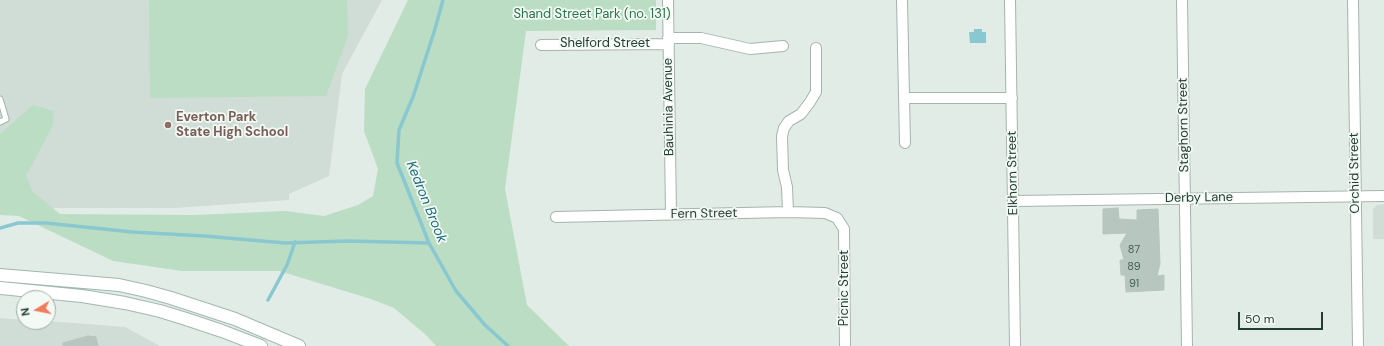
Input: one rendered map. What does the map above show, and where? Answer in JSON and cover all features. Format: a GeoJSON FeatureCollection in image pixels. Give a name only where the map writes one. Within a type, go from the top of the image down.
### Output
{"type":"FeatureCollection","features":[{"type":"Feature","properties":{"kind":"main road"},"geometry":{"type":"LineString","coordinates":[[0,275],[112,285],[146,291],[235,320],[299,346]]}},
{"type":"Feature","properties":{"kind":"main road"},"geometry":{"type":"LineString","coordinates":[[0,288],[82,296],[125,303],[160,311],[193,321],[261,346]]}},
{"type":"Feature","properties":{"kind":"street","name":"Bauhinia Avenue"},"geometry":{"type":"LineString","coordinates":[[668,0],[671,214]]}},
{"type":"Feature","properties":{"kind":"street"},"geometry":{"type":"LineString","coordinates":[[902,0],[905,143]]}},
{"type":"Feature","properties":{"kind":"street","name":"Elkhorn Street"},"geometry":{"type":"LineString","coordinates":[[1010,0],[1015,346]]}},
{"type":"Feature","properties":{"kind":"street","name":"Staghorn Street"},"geometry":{"type":"LineString","coordinates":[[1182,0],[1187,346]]}},
{"type":"Feature","properties":{"kind":"street","name":"Orchid Street"},"geometry":{"type":"LineString","coordinates":[[1353,0],[1358,346]]}},
{"type":"Feature","properties":{"kind":"street","name":"Shelford Street"},"geometry":{"type":"LineString","coordinates":[[541,45],[668,41],[701,38],[750,49],[783,46]]}},
{"type":"Feature","properties":{"kind":"street"},"geometry":{"type":"LineString","coordinates":[[788,212],[787,187],[783,170],[782,136],[784,128],[789,121],[801,114],[816,92],[816,48]]}},
{"type":"Feature","properties":{"kind":"street"},"geometry":{"type":"LineString","coordinates":[[904,98],[1012,98]]}},
{"type":"Feature","properties":{"kind":"street","name":"Derby Lane"},"geometry":{"type":"LineString","coordinates":[[1013,201],[1384,196]]}},
{"type":"Feature","properties":{"kind":"street","name":"Fern Street"},"geometry":{"type":"LineString","coordinates":[[556,217],[788,212],[824,213],[837,218],[844,229]]}},
{"type":"Feature","properties":{"kind":"street","name":"Picnic Street"},"geometry":{"type":"LineString","coordinates":[[844,229],[845,346]]}},
{"type":"Feature","properties":{"kind":"lane"},"geometry":{"type":"LineString","coordinates":[[0,99],[6,119],[0,122]]}},
{"type":"Feature","properties":{"kind":"shaded area","name":"Everton Park State High School"},"geometry":{"type":"Polygon","coordinates":[[[0,0],[382,0],[342,74],[329,176],[289,194],[289,200],[174,208],[0,208],[0,0]]]}},
{"type":"Feature","properties":{"kind":"shaded area"},"geometry":{"type":"Polygon","coordinates":[[[1384,204],[1384,239],[1373,239],[1373,209],[1377,205],[1384,204]]]}},
{"type":"Feature","properties":{"kind":"shaded area"},"geometry":{"type":"Polygon","coordinates":[[[0,318],[16,319],[16,330],[56,330],[56,322],[125,327],[160,346],[0,346],[0,318]]]}},
{"type":"Feature","properties":{"kind":"green space"},"geometry":{"type":"Polygon","coordinates":[[[149,0],[347,0],[348,36],[326,96],[150,98],[149,0]]]}},
{"type":"Feature","properties":{"kind":"green space","name":"Shand Street Park (no. 131)"},"geometry":{"type":"Polygon","coordinates":[[[408,0],[656,0],[656,30],[526,31],[505,189],[527,305],[569,346],[436,346],[426,335],[394,308],[371,299],[279,271],[182,271],[113,261],[19,216],[0,215],[0,134],[33,105],[54,111],[53,125],[26,176],[33,192],[60,214],[194,215],[286,211],[324,216],[358,205],[373,196],[378,169],[364,131],[365,89],[408,0]]]}},
{"type":"Feature","properties":{"kind":"water"},"geometry":{"type":"Polygon","coordinates":[[[974,29],[982,29],[982,32],[986,32],[986,43],[970,43],[969,32],[974,32],[974,29]]]}},
{"type":"Feature","properties":{"kind":"building"},"geometry":{"type":"Polygon","coordinates":[[[1118,208],[1119,219],[1137,220],[1137,210],[1158,209],[1160,264],[1157,276],[1164,275],[1164,290],[1126,292],[1125,275],[1121,275],[1120,260],[1124,260],[1120,245],[1127,233],[1103,234],[1103,209],[1118,208]]]}},
{"type":"Feature","properties":{"kind":"building"},"geometry":{"type":"Polygon","coordinates":[[[88,336],[96,337],[98,346],[63,346],[63,343],[88,336]]]}},
{"type":"Feature","properties":{"kind":"waterway","name":"Kedron Brook"},"geometry":{"type":"LineString","coordinates":[[443,0],[413,97],[399,130],[397,163],[429,243],[456,291],[485,325],[508,346]]}},
{"type":"Feature","properties":{"kind":"waterway"},"geometry":{"type":"LineString","coordinates":[[0,228],[18,223],[46,223],[132,232],[285,243],[348,241],[429,243]]}},
{"type":"Feature","properties":{"kind":"waterway"},"geometry":{"type":"LineString","coordinates":[[268,300],[287,265],[295,242]]}},
{"type":"Feature","properties":{"kind":"place","name":"Everton Park State High School"},"geometry":{"type":"Point","coordinates":[168,125]}}]}
